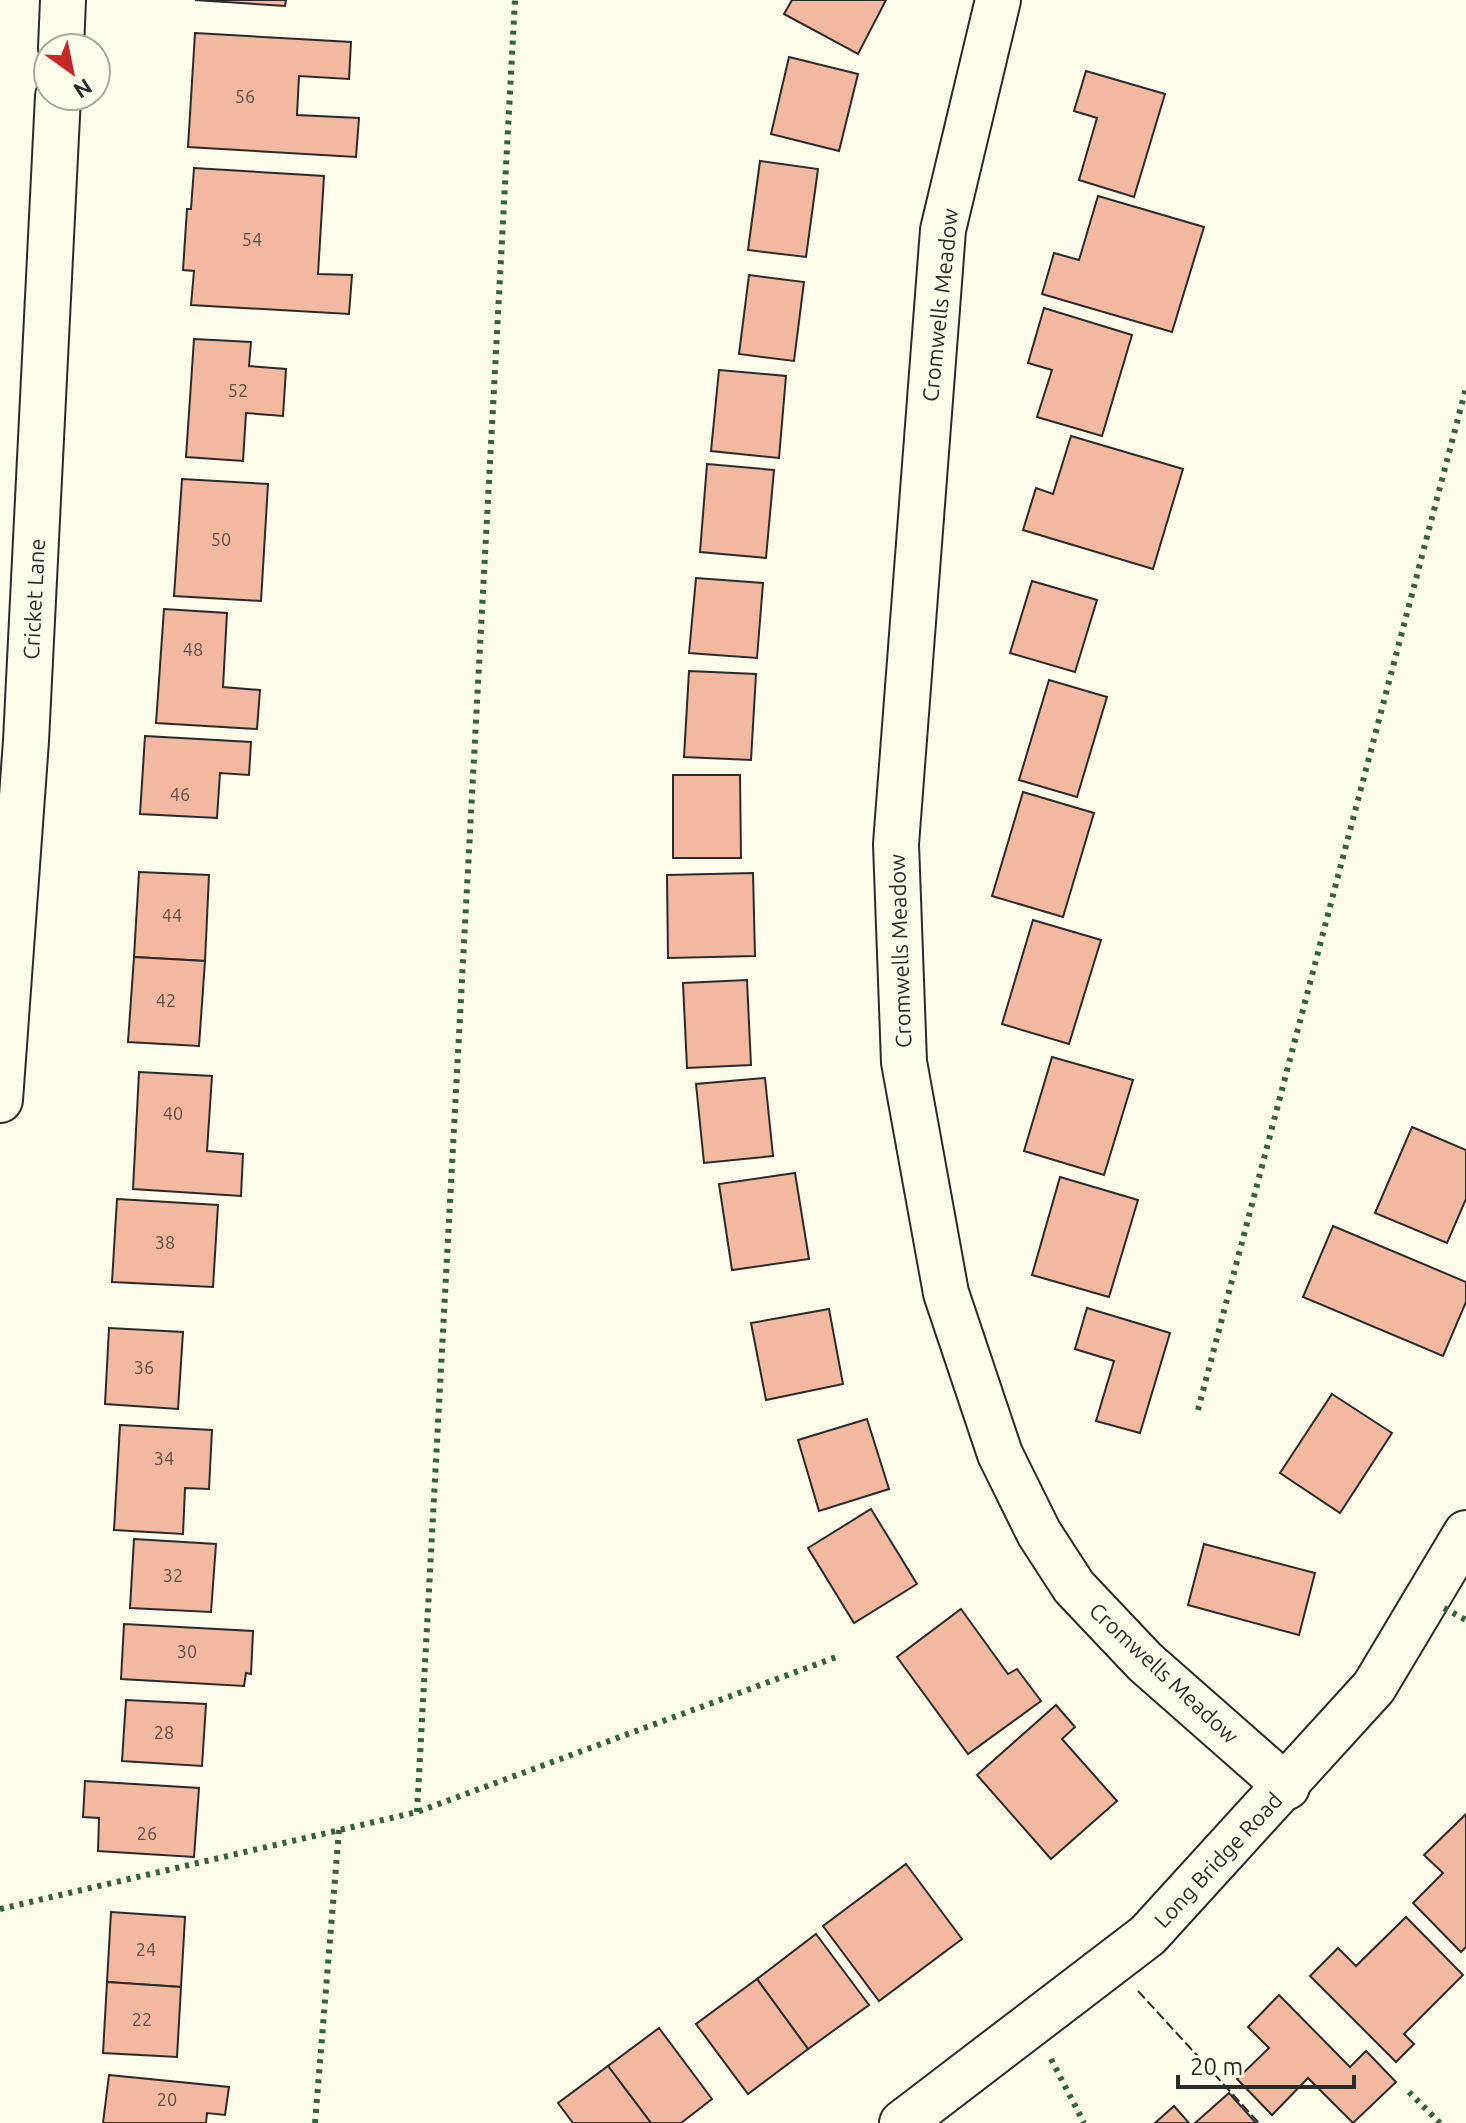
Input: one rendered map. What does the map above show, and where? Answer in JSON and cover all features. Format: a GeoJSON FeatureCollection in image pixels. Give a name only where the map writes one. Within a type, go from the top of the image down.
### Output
{"type":"FeatureCollection","features":[{"type":"Feature","properties":{"kind":"street"},"geometry":{"type":"LineString","coordinates":[[62,32],[63,0]]}},
{"type":"Feature","properties":{"kind":"street","name":"Cromwells Meadow"},"geometry":{"type":"LineString","coordinates":[[998,0],[943,230],[896,844],[904,1062],[946,1293],[1000,1454],[1039,1533],[1074,1587],[1145,1662],[1287,1787]]}},
{"type":"Feature","properties":{"kind":"street","name":"Cricket Lane"},"geometry":{"type":"LineString","coordinates":[[0,1100],[26,741],[57,112]]}},
{"type":"Feature","properties":{"kind":"street","name":"Long Bridge Road"},"geometry":{"type":"LineString","coordinates":[[902,2123],[1148,1935],[1287,1787],[1374,1687],[1466,1533]]}},
{"type":"Feature","properties":{"kind":"building"},"geometry":{"type":"Polygon","coordinates":[[[195,0],[286,0],[285,6],[195,0]]]}},
{"type":"Feature","properties":{"kind":"building"},"geometry":{"type":"Polygon","coordinates":[[[792,0],[886,0],[858,54],[784,14],[792,0]]]}},
{"type":"Feature","properties":{"kind":"building"},"geometry":{"type":"Polygon","coordinates":[[[195,33],[351,42],[349,79],[299,76],[297,115],[359,118],[356,157],[188,147],[195,33]]]}},
{"type":"Feature","properties":{"kind":"building"},"geometry":{"type":"Polygon","coordinates":[[[789,57],[858,74],[839,151],[771,134],[789,57]]]}},
{"type":"Feature","properties":{"kind":"building"},"geometry":{"type":"Polygon","coordinates":[[[1086,71],[1165,94],[1134,197],[1079,180],[1097,118],[1074,111],[1086,71]]]}},
{"type":"Feature","properties":{"kind":"building"},"geometry":{"type":"Polygon","coordinates":[[[760,161],[818,169],[806,257],[748,250],[760,161]]]}},
{"type":"Feature","properties":{"kind":"building"},"geometry":{"type":"Polygon","coordinates":[[[194,168],[324,176],[318,274],[352,275],[349,314],[191,305],[194,271],[183,270],[187,209],[191,209],[194,168]]]}},
{"type":"Feature","properties":{"kind":"building"},"geometry":{"type":"Polygon","coordinates":[[[1098,196],[1204,227],[1172,332],[1042,294],[1054,253],[1079,260],[1098,196]]]}},
{"type":"Feature","properties":{"kind":"building"},"geometry":{"type":"Polygon","coordinates":[[[749,275],[804,282],[794,361],[739,354],[749,275]]]}},
{"type":"Feature","properties":{"kind":"building"},"geometry":{"type":"Polygon","coordinates":[[[1044,308],[1132,335],[1102,436],[1037,417],[1052,370],[1028,363],[1044,308]]]}},
{"type":"Feature","properties":{"kind":"building"},"geometry":{"type":"Polygon","coordinates":[[[194,339],[251,342],[249,366],[286,369],[283,416],[246,413],[243,461],[186,457],[194,339]]]}},
{"type":"Feature","properties":{"kind":"building"},"geometry":{"type":"Polygon","coordinates":[[[719,370],[786,376],[779,458],[711,451],[719,370]]]}},
{"type":"Feature","properties":{"kind":"building"},"geometry":{"type":"Polygon","coordinates":[[[1071,436],[1183,469],[1153,569],[1023,530],[1036,488],[1053,494],[1071,436]]]}},
{"type":"Feature","properties":{"kind":"building"},"geometry":{"type":"Polygon","coordinates":[[[707,464],[774,470],[766,558],[700,552],[707,464]]]}},
{"type":"Feature","properties":{"kind":"building"},"geometry":{"type":"Polygon","coordinates":[[[182,479],[268,484],[261,601],[174,596],[182,479]]]}},
{"type":"Feature","properties":{"kind":"building"},"geometry":{"type":"Polygon","coordinates":[[[696,578],[763,583],[757,658],[689,653],[696,578]]]}},
{"type":"Feature","properties":{"kind":"building"},"geometry":{"type":"Polygon","coordinates":[[[1032,581],[1097,600],[1075,672],[1010,653],[1032,581]]]}},
{"type":"Feature","properties":{"kind":"building"},"geometry":{"type":"Polygon","coordinates":[[[164,609],[227,613],[223,687],[260,690],[257,729],[156,723],[164,609]]]}},
{"type":"Feature","properties":{"kind":"building"},"geometry":{"type":"Polygon","coordinates":[[[689,671],[756,674],[751,760],[684,757],[689,671]]]}},
{"type":"Feature","properties":{"kind":"building"},"geometry":{"type":"Polygon","coordinates":[[[1049,680],[1107,697],[1077,797],[1019,780],[1049,680]]]}},
{"type":"Feature","properties":{"kind":"building"},"geometry":{"type":"Polygon","coordinates":[[[145,736],[251,742],[249,775],[220,773],[217,818],[140,814],[145,736]]]}},
{"type":"Feature","properties":{"kind":"building"},"geometry":{"type":"Polygon","coordinates":[[[673,775],[740,775],[741,858],[673,858],[673,775]]]}},
{"type":"Feature","properties":{"kind":"building"},"geometry":{"type":"Polygon","coordinates":[[[1023,792],[1094,813],[1063,917],[992,896],[1023,792]]]}},
{"type":"Feature","properties":{"kind":"building"},"geometry":{"type":"Polygon","coordinates":[[[139,872],[209,875],[205,961],[134,957],[139,872]]]}},
{"type":"Feature","properties":{"kind":"building"},"geometry":{"type":"Polygon","coordinates":[[[753,873],[755,956],[668,958],[667,875],[753,873]]]}},
{"type":"Feature","properties":{"kind":"building"},"geometry":{"type":"Polygon","coordinates":[[[1033,920],[1101,940],[1069,1044],[1002,1024],[1033,920]]]}},
{"type":"Feature","properties":{"kind":"building"},"geometry":{"type":"Polygon","coordinates":[[[134,957],[205,961],[199,1046],[128,1042],[134,957]]]}},
{"type":"Feature","properties":{"kind":"building"},"geometry":{"type":"Polygon","coordinates":[[[747,980],[751,1065],[687,1068],[683,983],[747,980]]]}},
{"type":"Feature","properties":{"kind":"building"},"geometry":{"type":"Polygon","coordinates":[[[1052,1057],[1133,1080],[1104,1175],[1024,1151],[1052,1057]]]}},
{"type":"Feature","properties":{"kind":"building"},"geometry":{"type":"Polygon","coordinates":[[[139,1072],[212,1076],[207,1151],[243,1154],[241,1196],[133,1189],[139,1072]]]}},
{"type":"Feature","properties":{"kind":"building"},"geometry":{"type":"Polygon","coordinates":[[[765,1078],[773,1156],[704,1163],[696,1084],[765,1078]]]}},
{"type":"Feature","properties":{"kind":"building"},"geometry":{"type":"Polygon","coordinates":[[[1412,1127],[1466,1150],[1466,1199],[1447,1243],[1375,1213],[1412,1127]]]}},
{"type":"Feature","properties":{"kind":"building"},"geometry":{"type":"Polygon","coordinates":[[[795,1173],[809,1259],[732,1270],[719,1184],[795,1173]]]}},
{"type":"Feature","properties":{"kind":"building"},"geometry":{"type":"Polygon","coordinates":[[[1060,1177],[1138,1200],[1109,1297],[1032,1275],[1060,1177]]]}},
{"type":"Feature","properties":{"kind":"building"},"geometry":{"type":"Polygon","coordinates":[[[117,1199],[218,1205],[213,1287],[112,1282],[117,1199]]]}},
{"type":"Feature","properties":{"kind":"building"},"geometry":{"type":"Polygon","coordinates":[[[1333,1226],[1466,1282],[1466,1302],[1443,1356],[1303,1297],[1333,1226]]]}},
{"type":"Feature","properties":{"kind":"building"},"geometry":{"type":"Polygon","coordinates":[[[1087,1308],[1170,1333],[1140,1433],[1096,1421],[1114,1361],[1075,1349],[1087,1308]]]}},
{"type":"Feature","properties":{"kind":"building"},"geometry":{"type":"Polygon","coordinates":[[[829,1309],[843,1384],[766,1400],[751,1323],[829,1309]]]}},
{"type":"Feature","properties":{"kind":"building"},"geometry":{"type":"Polygon","coordinates":[[[109,1328],[183,1332],[178,1409],[105,1404],[109,1328]]]}},
{"type":"Feature","properties":{"kind":"building"},"geometry":{"type":"Polygon","coordinates":[[[1332,1394],[1392,1433],[1340,1513],[1280,1473],[1332,1394]]]}},
{"type":"Feature","properties":{"kind":"building"},"geometry":{"type":"Polygon","coordinates":[[[867,1419],[889,1489],[819,1511],[798,1440],[867,1419]]]}},
{"type":"Feature","properties":{"kind":"building"},"geometry":{"type":"Polygon","coordinates":[[[120,1425],[212,1430],[209,1489],[185,1488],[183,1534],[114,1530],[120,1425]]]}},
{"type":"Feature","properties":{"kind":"building"},"geometry":{"type":"Polygon","coordinates":[[[871,1509],[917,1584],[854,1623],[808,1548],[871,1509]]]}},
{"type":"Feature","properties":{"kind":"building"},"geometry":{"type":"Polygon","coordinates":[[[134,1539],[216,1544],[211,1612],[130,1608],[134,1539]]]}},
{"type":"Feature","properties":{"kind":"building"},"geometry":{"type":"Polygon","coordinates":[[[1204,1544],[1315,1573],[1299,1635],[1188,1605],[1204,1544]]]}},
{"type":"Feature","properties":{"kind":"building"},"geometry":{"type":"Polygon","coordinates":[[[961,1609],[1008,1674],[1017,1669],[1041,1701],[968,1754],[897,1657],[961,1609]]]}},
{"type":"Feature","properties":{"kind":"building"},"geometry":{"type":"Polygon","coordinates":[[[124,1624],[253,1631],[251,1674],[246,1673],[244,1686],[121,1679],[124,1624]]]}},
{"type":"Feature","properties":{"kind":"building"},"geometry":{"type":"Polygon","coordinates":[[[126,1700],[206,1704],[202,1766],[122,1761],[126,1700]]]}},
{"type":"Feature","properties":{"kind":"building"},"geometry":{"type":"Polygon","coordinates":[[[1056,1705],[1075,1727],[1062,1739],[1117,1801],[1051,1859],[977,1775],[1056,1705]]]}},
{"type":"Feature","properties":{"kind":"building"},"geometry":{"type":"Polygon","coordinates":[[[85,1781],[199,1788],[194,1857],[98,1851],[99,1818],[83,1817],[85,1781]]]}},
{"type":"Feature","properties":{"kind":"building"},"geometry":{"type":"Polygon","coordinates":[[[1466,1814],[1466,1947],[1461,1952],[1413,1903],[1443,1873],[1424,1855],[1466,1814]]]}},
{"type":"Feature","properties":{"kind":"building"},"geometry":{"type":"Polygon","coordinates":[[[906,1864],[962,1939],[879,2001],[823,1926],[906,1864]]]}},
{"type":"Feature","properties":{"kind":"building"},"geometry":{"type":"Polygon","coordinates":[[[111,1912],[185,1917],[181,1987],[107,1982],[111,1912]]]}},
{"type":"Feature","properties":{"kind":"building"},"geometry":{"type":"Polygon","coordinates":[[[1406,1917],[1463,1975],[1404,2034],[1414,2044],[1396,2062],[1310,1976],[1338,1948],[1356,1966],[1406,1917]]]}},
{"type":"Feature","properties":{"kind":"building"},"geometry":{"type":"Polygon","coordinates":[[[816,1934],[869,2005],[808,2049],[757,1979],[816,1934]]]}},
{"type":"Feature","properties":{"kind":"building"},"geometry":{"type":"Polygon","coordinates":[[[757,1979],[808,2049],[748,2094],[696,2024],[757,1979]]]}},
{"type":"Feature","properties":{"kind":"building"},"geometry":{"type":"Polygon","coordinates":[[[107,1982],[181,1987],[177,2057],[103,2053],[107,1982]]]}},
{"type":"Feature","properties":{"kind":"building"},"geometry":{"type":"Polygon","coordinates":[[[1279,1995],[1350,2067],[1366,2051],[1396,2082],[1353,2123],[1308,2078],[1272,2115],[1237,2079],[1269,2048],[1248,2027],[1279,1995]]]}},
{"type":"Feature","properties":{"kind":"building"},"geometry":{"type":"Polygon","coordinates":[[[659,2028],[712,2099],[681,2123],[651,2123],[608,2066],[659,2028]]]}},
{"type":"Feature","properties":{"kind":"building"},"geometry":{"type":"Polygon","coordinates":[[[608,2066],[651,2123],[573,2123],[558,2103],[608,2066]]]}},
{"type":"Feature","properties":{"kind":"building"},"geometry":{"type":"Polygon","coordinates":[[[109,2075],[229,2087],[225,2115],[207,2113],[206,2123],[103,2123],[109,2075]]]}},
{"type":"Feature","properties":{"kind":"building"},"geometry":{"type":"Polygon","coordinates":[[[1229,2093],[1256,2123],[1195,2123],[1229,2093]]]}},
{"type":"Feature","properties":{"kind":"building"},"geometry":{"type":"Polygon","coordinates":[[[1174,2106],[1189,2123],[1155,2123],[1174,2106]]]}},
{"type":"Feature","properties":{"kind":"hedge"},"geometry":{"type":"LineString","coordinates":[[417,1812],[515,0]]}},
{"type":"Feature","properties":{"kind":"hedge"},"geometry":{"type":"LineString","coordinates":[[1198,1410],[1466,388]]}},
{"type":"Feature","properties":{"kind":"hedge"},"geometry":{"type":"LineString","coordinates":[[1444,1608],[1466,1620]]}},
{"type":"Feature","properties":{"kind":"hedge"},"geometry":{"type":"LineString","coordinates":[[0,1909],[417,1812],[839,1656]]}},
{"type":"Feature","properties":{"kind":"hedge"},"geometry":{"type":"LineString","coordinates":[[315,2123],[339,1830]]}},
{"type":"Feature","properties":{"kind":"hedge"},"geometry":{"type":"LineString","coordinates":[[1051,2059],[1084,2123]]}},
{"type":"Feature","properties":{"kind":"hedge"},"geometry":{"type":"LineString","coordinates":[[1409,2092],[1440,2123]]}},
{"type":"Feature","properties":{"kind":"fence"},"geometry":{"type":"LineString","coordinates":[[1138,1991],[1259,2123]]}}]}
